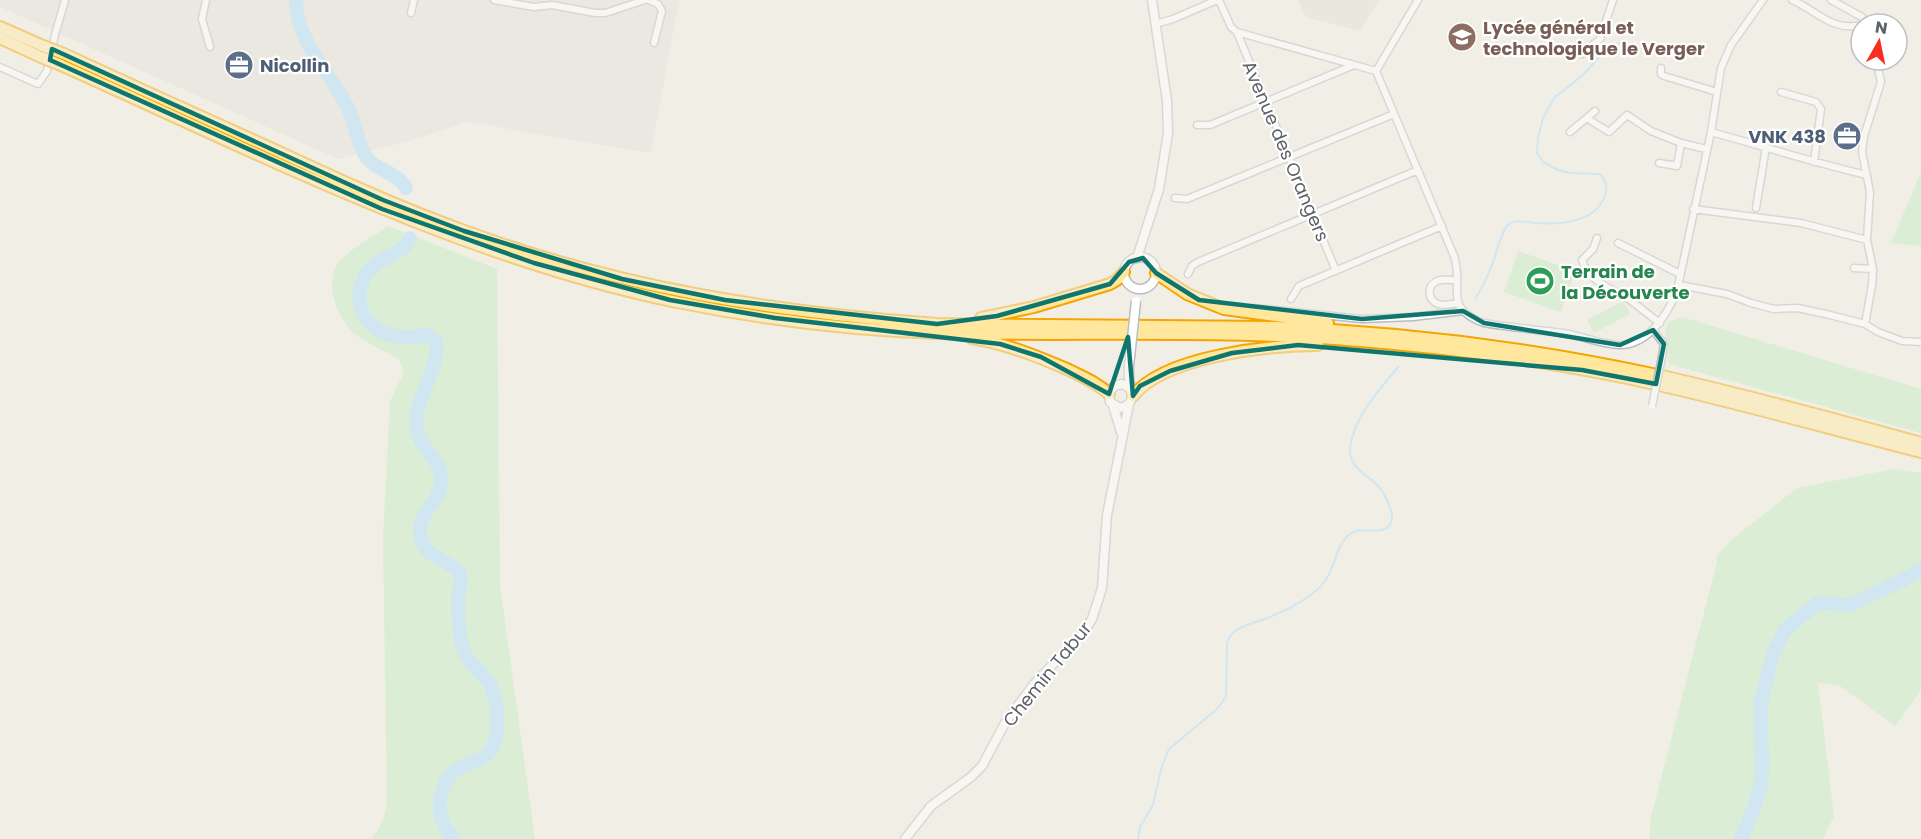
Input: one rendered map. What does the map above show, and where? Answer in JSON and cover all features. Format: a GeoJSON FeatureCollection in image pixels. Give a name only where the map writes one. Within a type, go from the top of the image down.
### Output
{"type":"FeatureCollection","features":[{"type":"Feature","properties":{"kind":"highway"},"geometry":{"type":"LineString","coordinates":[[0,27],[42,51]]}},
{"type":"Feature","properties":{"kind":"highway"},"geometry":{"type":"LineString","coordinates":[[0,38],[42,51],[383,200],[536,255],[622,279],[725,300],[937,328],[1330,339],[1451,350],[1582,370],[1658,385],[1921,452]]}},
{"type":"Feature","properties":{"kind":"highway"},"geometry":{"type":"LineString","coordinates":[[937,328],[958,318],[997,316],[1110,285],[1124,272]]}},
{"type":"Feature","properties":{"kind":"highway"},"geometry":{"type":"LineString","coordinates":[[1156,273],[1199,300],[1224,309],[1349,325],[1393,334]]}},
{"type":"Feature","properties":{"kind":"highway"},"geometry":{"type":"LineString","coordinates":[[937,328],[1206,325],[1308,328],[1393,334],[1525,351],[1660,376],[1921,443]]}},
{"type":"Feature","properties":{"kind":"highway"},"geometry":{"type":"LineString","coordinates":[[937,328],[1018,348],[1090,380],[1109,394]]}},
{"type":"Feature","properties":{"kind":"highway"},"geometry":{"type":"LineString","coordinates":[[1131,396],[1140,386],[1170,370],[1232,353],[1298,345],[1348,346],[1582,370]]}},
{"type":"Feature","properties":{"kind":"main road"},"geometry":{"type":"LineString","coordinates":[[1141,258],[1143,243],[1159,189],[1168,133],[1167,101],[1152,0]]}},
{"type":"Feature","properties":{"kind":"main road"},"geometry":{"type":"LineString","coordinates":[[1141,258],[1153,263],[1156,273],[1154,283],[1137,289],[1126,282],[1124,272],[1129,262],[1141,258]]}},
{"type":"Feature","properties":{"kind":"main road","name":"Chemin Tabur"},"geometry":{"type":"LineString","coordinates":[[905,839],[931,806],[971,777],[982,766],[1005,723],[1034,684],[1084,632],[1092,619],[1100,599],[1104,576],[1107,515],[1131,396],[1128,369],[1137,289]]}},
{"type":"Feature","properties":{"kind":"main road","name":"Chemin Tabur"},"geometry":{"type":"LineString","coordinates":[[1122,438],[1109,394],[1111,388],[1123,379],[1128,369]]}},
{"type":"Feature","properties":{"kind":"main road"},"geometry":{"type":"LineString","coordinates":[[1113,405],[1120,408],[1131,396],[1125,385],[1116,385]]}},
{"type":"Feature","properties":{"kind":"street"},"geometry":{"type":"LineString","coordinates":[[0,67],[38,84],[47,71],[65,0]]}},
{"type":"Feature","properties":{"kind":"street"},"geometry":{"type":"LineString","coordinates":[[206,0],[202,19],[210,47]]}},
{"type":"Feature","properties":{"kind":"street"},"geometry":{"type":"LineString","coordinates":[[411,13],[414,0]]}},
{"type":"Feature","properties":{"kind":"street"},"geometry":{"type":"LineString","coordinates":[[494,0],[534,6],[552,2],[595,13],[605,13],[647,0],[658,4],[662,11],[654,43]]}},
{"type":"Feature","properties":{"kind":"street"},"geometry":{"type":"LineString","coordinates":[[1155,24],[1218,0]]}},
{"type":"Feature","properties":{"kind":"street","name":"Avenue des Orangers"},"geometry":{"type":"LineString","coordinates":[[1218,0],[1237,32],[1336,271]]}},
{"type":"Feature","properties":{"kind":"street"},"geometry":{"type":"LineString","coordinates":[[1376,71],[1418,0]]}},
{"type":"Feature","properties":{"kind":"street"},"geometry":{"type":"LineString","coordinates":[[1582,54],[1600,39],[1613,0]]}},
{"type":"Feature","properties":{"kind":"street"},"geometry":{"type":"LineString","coordinates":[[1237,32],[1376,71],[1457,263],[1458,303],[1463,311],[1484,323],[1564,333],[1620,345],[1637,340],[1653,330],[1671,305],[1679,285],[1725,56],[1763,0]]}},
{"type":"Feature","properties":{"kind":"street"},"geometry":{"type":"LineString","coordinates":[[1792,0],[1832,24],[1849,27]]}},
{"type":"Feature","properties":{"kind":"street"},"geometry":{"type":"LineString","coordinates":[[1832,0],[1853,12]]}},
{"type":"Feature","properties":{"kind":"street"},"geometry":{"type":"LineString","coordinates":[[1197,126],[1210,125],[1354,64]]}},
{"type":"Feature","properties":{"kind":"street"},"geometry":{"type":"LineString","coordinates":[[1661,68],[1661,74],[1664,76],[1717,92]]}},
{"type":"Feature","properties":{"kind":"street"},"geometry":{"type":"LineString","coordinates":[[1864,324],[1873,269],[1867,240],[1871,202],[1862,152],[1864,136],[1881,82],[1879,72]]}},
{"type":"Feature","properties":{"kind":"street"},"geometry":{"type":"LineString","coordinates":[[1781,92],[1820,104],[1814,162]]}},
{"type":"Feature","properties":{"kind":"street"},"geometry":{"type":"LineString","coordinates":[[1570,132],[1595,111]]}},
{"type":"Feature","properties":{"kind":"street"},"geometry":{"type":"LineString","coordinates":[[1176,198],[1187,199],[1394,114]]}},
{"type":"Feature","properties":{"kind":"street"},"geometry":{"type":"LineString","coordinates":[[1588,118],[1609,132],[1627,115],[1651,132],[1681,143],[1706,148]]}},
{"type":"Feature","properties":{"kind":"street"},"geometry":{"type":"LineString","coordinates":[[1711,132],[1867,175]]}},
{"type":"Feature","properties":{"kind":"street"},"geometry":{"type":"LineString","coordinates":[[1659,163],[1677,166],[1681,143]]}},
{"type":"Feature","properties":{"kind":"street"},"geometry":{"type":"LineString","coordinates":[[1756,207],[1766,147]]}},
{"type":"Feature","properties":{"kind":"street"},"geometry":{"type":"LineString","coordinates":[[1188,274],[1192,266],[1198,262],[1418,170]]}},
{"type":"Feature","properties":{"kind":"street"},"geometry":{"type":"LineString","coordinates":[[1694,208],[1801,223],[1867,240]]}},
{"type":"Feature","properties":{"kind":"street"},"geometry":{"type":"LineString","coordinates":[[1291,298],[1299,286],[1442,226]]}},
{"type":"Feature","properties":{"kind":"street"},"geometry":{"type":"LineString","coordinates":[[1597,238],[1593,249],[1581,260],[1584,266],[1604,286],[1625,297],[1660,323]]}},
{"type":"Feature","properties":{"kind":"street"},"geometry":{"type":"LineString","coordinates":[[1618,243],[1680,274]]}},
{"type":"Feature","properties":{"kind":"street"},"geometry":{"type":"LineString","coordinates":[[1854,268],[1873,269]]}},
{"type":"Feature","properties":{"kind":"street"},"geometry":{"type":"LineString","coordinates":[[1456,280],[1438,280],[1429,289],[1434,302],[1439,305],[1458,303]]}},
{"type":"Feature","properties":{"kind":"street"},"geometry":{"type":"LineString","coordinates":[[1679,285],[1727,294],[1774,309],[1798,308],[1864,324],[1878,332],[1902,340],[1921,342]]}},
{"type":"Feature","properties":{"kind":"street"},"geometry":{"type":"LineString","coordinates":[[1199,300],[1247,308],[1362,319],[1413,317],[1463,311]]}},
{"type":"Feature","properties":{"kind":"street"},"geometry":{"type":"LineString","coordinates":[[1652,405],[1664,344],[1653,330]]}},
{"type":"Feature","properties":{"kind":"highlighted area"},"geometry":{"type":"Polygon","coordinates":[[[52,49],[383,200],[464,231],[622,279],[725,300],[937,324],[997,316],[1110,284],[1129,262],[1143,258],[1156,273],[1199,300],[1362,319],[1463,311],[1484,323],[1620,345],[1653,330],[1664,344],[1656,384],[1582,370],[1298,345],[1232,353],[1170,371],[1140,386],[1133,396],[1128,337],[1109,394],[1041,357],[1000,344],[775,318],[670,300],[534,263],[382,209],[50,60],[52,49]]]}},
{"type":"Feature","properties":{"kind":"shaded area"},"geometry":{"type":"Polygon","coordinates":[[[0,0],[679,0],[651,153],[468,122],[413,140],[338,159],[0,7],[0,0]]]}},
{"type":"Feature","properties":{"kind":"shaded area"},"geometry":{"type":"Polygon","coordinates":[[[1298,0],[1379,0],[1360,31],[1306,17],[1298,0]]]}},
{"type":"Feature","properties":{"kind":"green space"},"geometry":{"type":"Polygon","coordinates":[[[1921,172],[1921,246],[1891,243],[1921,172]]]}},
{"type":"Feature","properties":{"kind":"green space"},"geometry":{"type":"Polygon","coordinates":[[[388,226],[497,269],[500,585],[535,839],[371,839],[382,822],[387,801],[383,538],[390,401],[404,372],[399,359],[366,342],[346,324],[336,304],[332,282],[334,271],[343,258],[388,226]]]}},
{"type":"Feature","properties":{"kind":"green space","name":"Terrain de la Découverte"},"geometry":{"type":"Polygon","coordinates":[[[1518,251],[1575,271],[1561,312],[1504,292],[1518,251]]]}},
{"type":"Feature","properties":{"kind":"green space"},"geometry":{"type":"Polygon","coordinates":[[[1623,301],[1630,314],[1594,333],[1587,320],[1623,301]]]}},
{"type":"Feature","properties":{"kind":"green space"},"geometry":{"type":"Polygon","coordinates":[[[1682,317],[1921,389],[1921,433],[1669,364],[1665,336],[1667,323],[1682,317]]]}},
{"type":"Feature","properties":{"kind":"green space"},"geometry":{"type":"Polygon","coordinates":[[[1894,469],[1921,473],[1921,690],[1895,726],[1840,686],[1818,683],[1834,816],[1823,839],[1650,839],[1650,821],[1717,555],[1731,540],[1797,488],[1894,469]]]}},
{"type":"Feature","properties":{"kind":"waterway"},"geometry":{"type":"LineString","coordinates":[[296,0],[302,31],[316,58],[342,96],[364,153],[376,166],[398,178],[406,188]]}},
{"type":"Feature","properties":{"kind":"waterway"},"geometry":{"type":"LineString","coordinates":[[1475,299],[1488,274],[1504,231],[1510,223],[1577,220],[1594,211],[1601,204],[1606,186],[1600,174],[1570,173],[1543,162],[1537,153],[1538,138],[1543,118],[1554,98],[1584,74],[1600,56],[1624,40]]}},
{"type":"Feature","properties":{"kind":"waterway"},"geometry":{"type":"LineString","coordinates":[[410,238],[399,251],[370,270],[364,278],[359,298],[366,318],[381,332],[404,337],[429,335],[436,342],[434,363],[419,404],[416,425],[417,433],[438,466],[441,482],[437,496],[422,521],[420,535],[427,550],[452,566],[460,575],[458,610],[461,642],[467,657],[490,684],[496,701],[497,713],[496,736],[488,754],[454,772],[442,790],[440,812],[453,839]]}},
{"type":"Feature","properties":{"kind":"waterway"},"geometry":{"type":"LineString","coordinates":[[1138,839],[1140,827],[1153,805],[1161,769],[1169,749],[1217,709],[1226,697],[1227,644],[1230,636],[1242,627],[1288,609],[1319,588],[1325,582],[1341,545],[1354,531],[1381,530],[1389,526],[1392,516],[1386,498],[1376,484],[1352,461],[1350,449],[1361,415],[1398,367]]}},
{"type":"Feature","properties":{"kind":"waterway"},"geometry":{"type":"LineString","coordinates":[[1741,839],[1761,784],[1761,703],[1773,653],[1786,629],[1816,604],[1852,604],[1921,570]]}},
{"type":"Feature","properties":{"kind":"place","name":"Lycée général et technologique le Verger"},"geometry":{"type":"Point","coordinates":[1462,37]}},
{"type":"Feature","properties":{"kind":"place","name":"Nicollin"},"geometry":{"type":"Point","coordinates":[239,65]}},
{"type":"Feature","properties":{"kind":"place","name":"VNK 438"},"geometry":{"type":"Point","coordinates":[1847,136]}},
{"type":"Feature","properties":{"kind":"place","name":"Terrain de la Découverte"},"geometry":{"type":"Point","coordinates":[1540,281]}}]}
